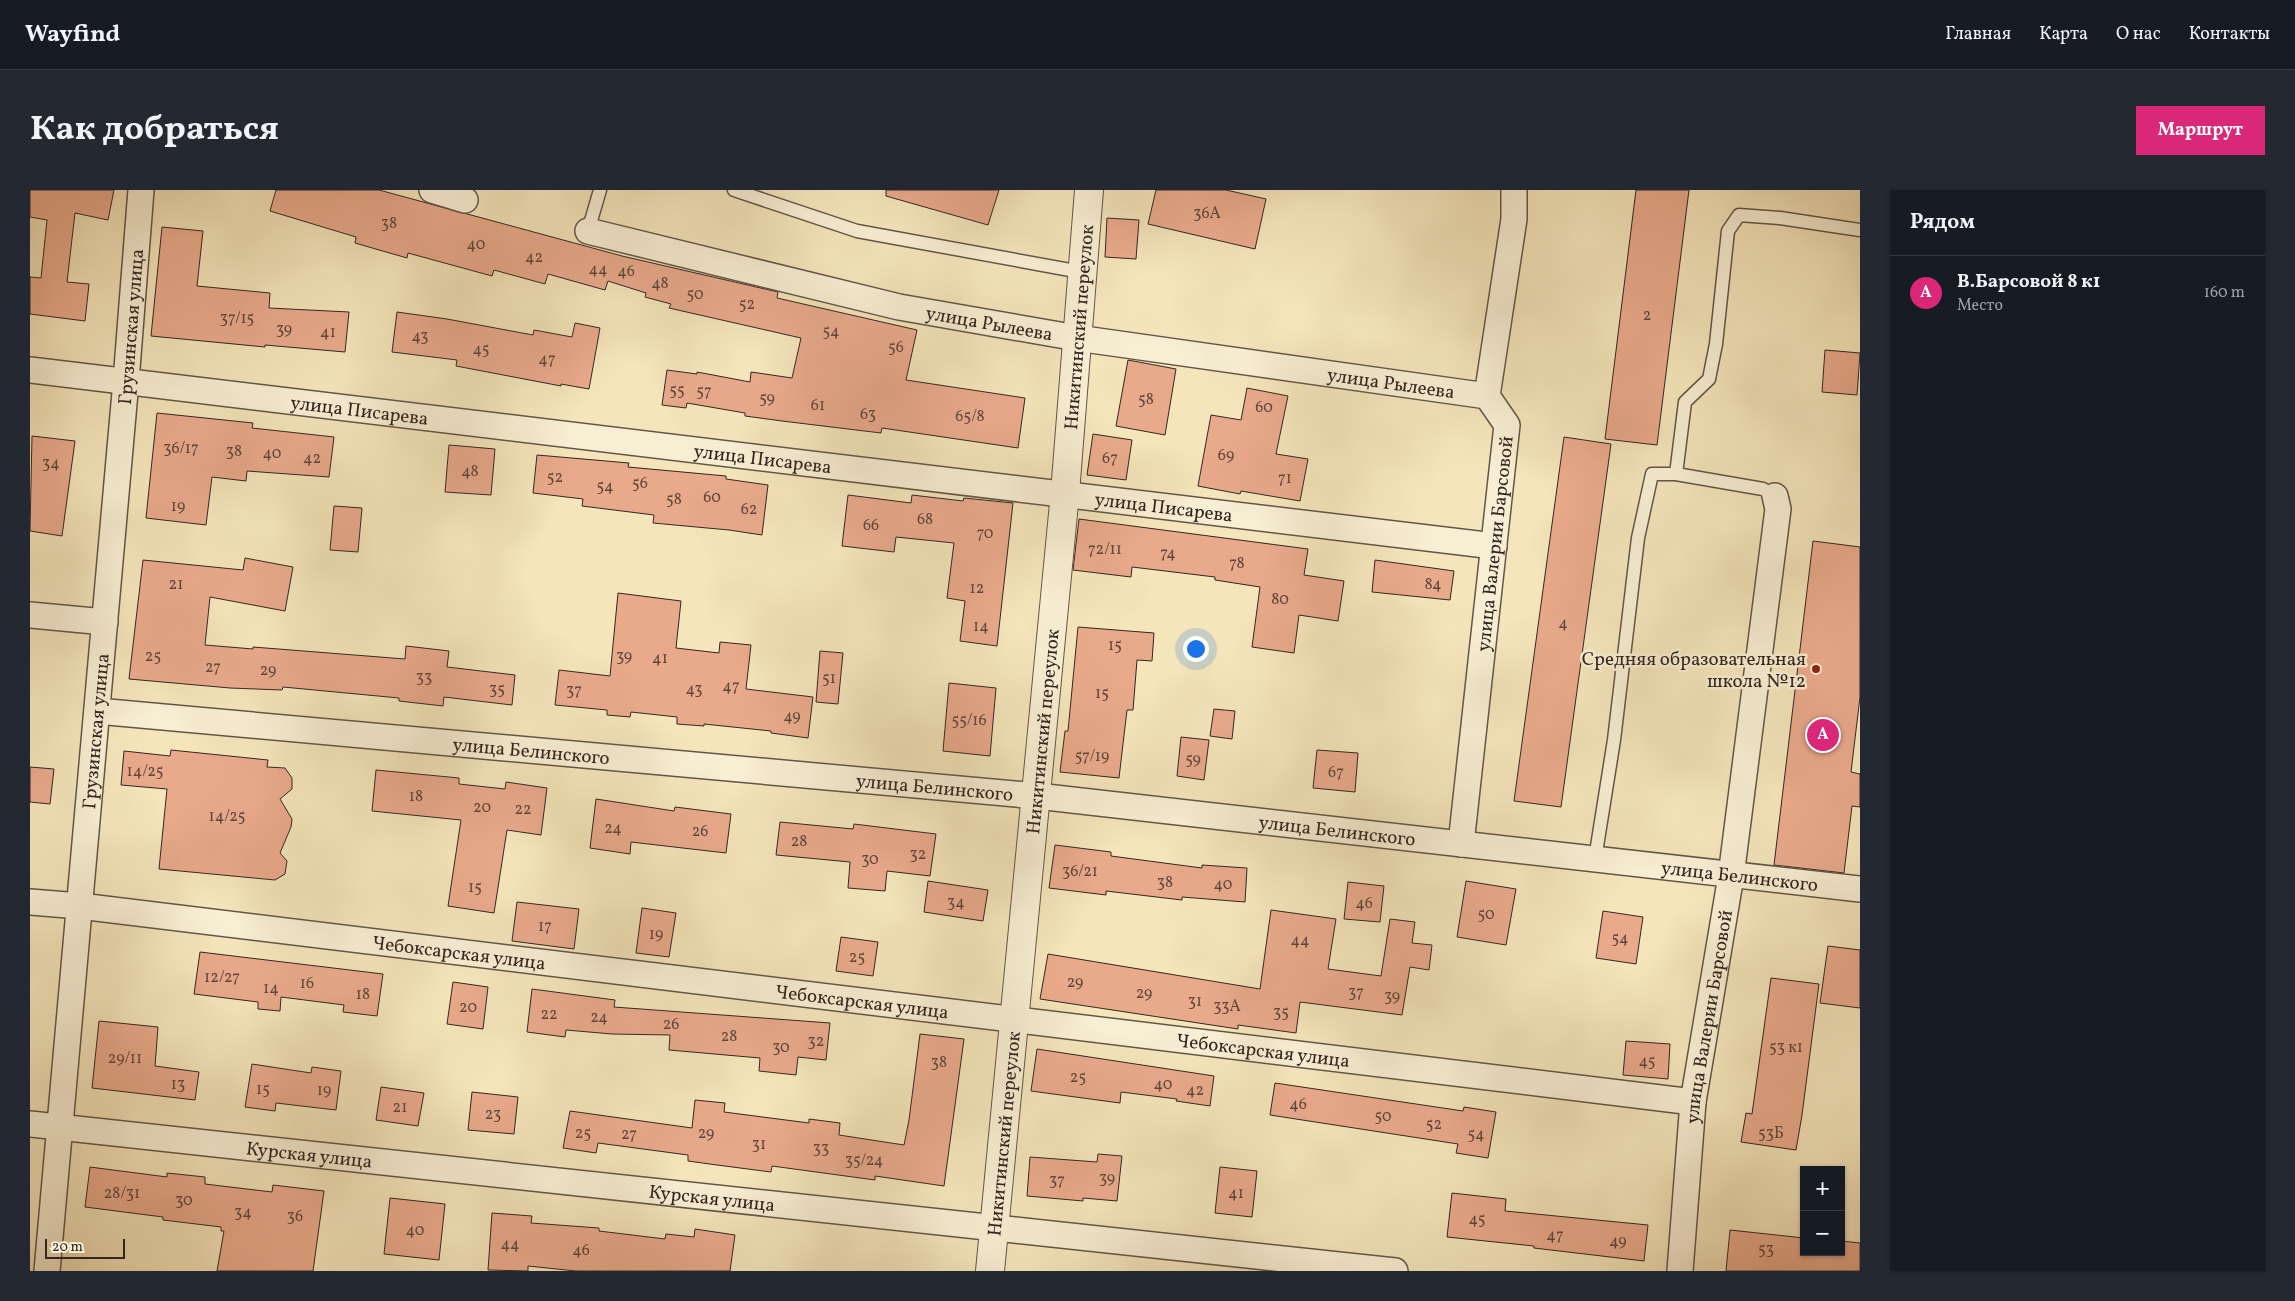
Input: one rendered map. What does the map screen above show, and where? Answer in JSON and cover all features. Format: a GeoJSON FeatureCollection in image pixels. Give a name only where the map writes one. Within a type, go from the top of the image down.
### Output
{"type":"FeatureCollection","features":[{"type":"Feature","properties":{"kind":"street","name":"Грузинская улица"},"geometry":{"type":"LineString","coordinates":[[47,1271],[126,381],[141,190]]}},
{"type":"Feature","properties":{"kind":"street"},"geometry":{"type":"LineString","coordinates":[[432,190],[464,200]]}},
{"type":"Feature","properties":{"kind":"street","name":"Никитинский переулок"},"geometry":{"type":"LineString","coordinates":[[990,1271],[1065,493],[1088,190]]}},
{"type":"Feature","properties":{"kind":"street"},"geometry":{"type":"LineString","coordinates":[[1487,396],[1514,219],[1511,191]]}},
{"type":"Feature","properties":{"kind":"street","name":"улица Рылеева"},"geometry":{"type":"LineString","coordinates":[[588,231],[899,307],[1077,338],[1487,396]]}},
{"type":"Feature","properties":{"kind":"street","name":"улица Писарева"},"geometry":{"type":"LineString","coordinates":[[30,370],[1494,546]]}},
{"type":"Feature","properties":{"kind":"street","name":"улица Валерии Барсовой"},"geometry":{"type":"LineString","coordinates":[[1461,844],[1507,426],[1487,396]]}},
{"type":"Feature","properties":{"kind":"street","name":"улица Валерии Барсовой"},"geometry":{"type":"LineString","coordinates":[[1680,1271],[1693,1102],[1731,876],[1778,509],[1775,496]]}},
{"type":"Feature","properties":{"kind":"street"},"geometry":{"type":"LineString","coordinates":[[30,615],[105,622]]}},
{"type":"Feature","properties":{"kind":"street","name":"улица Белинского"},"geometry":{"type":"LineString","coordinates":[[97,711],[1037,796],[1731,876],[1860,889]]}},
{"type":"Feature","properties":{"kind":"street","name":"Чебоксарская улица"},"geometry":{"type":"LineString","coordinates":[[30,902],[80,906],[1693,1102]]}},
{"type":"Feature","properties":{"kind":"street","name":"Курская улица"},"geometry":{"type":"LineString","coordinates":[[30,1124],[1395,1271]]}},
{"type":"Feature","properties":{"kind":"lane"},"geometry":{"type":"LineString","coordinates":[[588,231],[600,190]]}},
{"type":"Feature","properties":{"kind":"lane"},"geometry":{"type":"LineString","coordinates":[[734,190],[857,231],[1081,272]]}},
{"type":"Feature","properties":{"kind":"lane"},"geometry":{"type":"LineString","coordinates":[[1676,474],[1684,402],[1709,379],[1716,344],[1728,231],[1739,215],[1780,218],[1860,230]]}},
{"type":"Feature","properties":{"kind":"lane"},"geometry":{"type":"LineString","coordinates":[[1595,859],[1614,740],[1638,538],[1652,474],[1676,474],[1764,489],[1775,496]]}},
{"type":"Feature","properties":{"kind":"building"},"geometry":{"type":"Polygon","coordinates":[[[30,190],[114,190],[108,220],[75,213],[67,282],[89,284],[85,321],[30,314],[30,277],[41,278],[47,220],[30,217],[30,190]]]}},
{"type":"Feature","properties":{"kind":"building"},"geometry":{"type":"Polygon","coordinates":[[[276,190],[379,190],[622,256],[778,292],[777,298],[917,330],[906,380],[1025,398],[1018,448],[882,428],[881,433],[745,416],[745,413],[687,403],[686,408],[662,405],[667,370],[697,374],[697,372],[750,382],[751,372],[792,378],[801,338],[669,308],[671,304],[645,297],[646,293],[608,281],[605,290],[548,274],[545,284],[494,270],[492,276],[408,253],[407,258],[355,243],[356,237],[270,211],[276,190]]]}},
{"type":"Feature","properties":{"kind":"building"},"geometry":{"type":"Polygon","coordinates":[[[886,190],[999,190],[988,225],[886,196],[886,190]]]}},
{"type":"Feature","properties":{"kind":"building"},"geometry":{"type":"Polygon","coordinates":[[[1156,190],[1226,190],[1266,199],[1255,249],[1148,224],[1156,190]]]}},
{"type":"Feature","properties":{"kind":"building"},"geometry":{"type":"Polygon","coordinates":[[[1636,190],[1689,190],[1657,445],[1605,439],[1636,190]]]}},
{"type":"Feature","properties":{"kind":"building"},"geometry":{"type":"Polygon","coordinates":[[[1107,218],[1139,220],[1136,259],[1105,257],[1107,218]]]}},
{"type":"Feature","properties":{"kind":"building"},"geometry":{"type":"Polygon","coordinates":[[[162,227],[203,231],[197,286],[270,293],[269,308],[349,312],[345,352],[265,345],[265,347],[151,336],[162,227]]]}},
{"type":"Feature","properties":{"kind":"building"},"geometry":{"type":"Polygon","coordinates":[[[397,312],[533,335],[534,330],[572,337],[575,323],[600,328],[589,389],[561,384],[561,386],[456,366],[457,360],[392,352],[397,312]]]}},
{"type":"Feature","properties":{"kind":"building"},"geometry":{"type":"Polygon","coordinates":[[[1825,350],[1860,353],[1857,395],[1822,392],[1825,350]]]}},
{"type":"Feature","properties":{"kind":"building"},"geometry":{"type":"Polygon","coordinates":[[[1128,360],[1176,369],[1165,435],[1116,426],[1128,360]]]}},
{"type":"Feature","properties":{"kind":"building"},"geometry":{"type":"Polygon","coordinates":[[[1247,388],[1288,396],[1276,454],[1308,459],[1300,501],[1241,491],[1240,494],[1198,486],[1211,415],[1241,420],[1247,388]]]}},
{"type":"Feature","properties":{"kind":"building"},"geometry":{"type":"Polygon","coordinates":[[[157,413],[253,423],[252,428],[334,437],[329,477],[247,471],[246,481],[212,477],[206,525],[146,518],[157,413]]]}},
{"type":"Feature","properties":{"kind":"building"},"geometry":{"type":"Polygon","coordinates":[[[1093,434],[1132,440],[1126,480],[1087,475],[1093,434]]]}},
{"type":"Feature","properties":{"kind":"building"},"geometry":{"type":"Polygon","coordinates":[[[32,436],[75,441],[62,536],[30,531],[32,436]]]}},
{"type":"Feature","properties":{"kind":"building"},"geometry":{"type":"Polygon","coordinates":[[[1564,437],[1611,444],[1561,807],[1514,801],[1564,437]]]}},
{"type":"Feature","properties":{"kind":"building"},"geometry":{"type":"Polygon","coordinates":[[[449,445],[495,449],[491,495],[445,492],[449,445]]]}},
{"type":"Feature","properties":{"kind":"building"},"geometry":{"type":"Polygon","coordinates":[[[537,455],[629,463],[628,467],[726,476],[726,479],[768,485],[762,535],[653,523],[654,515],[582,506],[583,499],[533,493],[537,455]]]}},
{"type":"Feature","properties":{"kind":"building"},"geometry":{"type":"Polygon","coordinates":[[[848,495],[911,503],[912,495],[963,501],[964,498],[1013,503],[997,646],[960,641],[965,601],[947,598],[954,543],[896,537],[894,552],[842,546],[848,495]]]}},
{"type":"Feature","properties":{"kind":"building"},"geometry":{"type":"Polygon","coordinates":[[[334,506],[362,508],[358,552],[330,550],[334,506]]]}},
{"type":"Feature","properties":{"kind":"building"},"geometry":{"type":"Polygon","coordinates":[[[1079,519],[1308,549],[1304,575],[1344,581],[1338,621],[1299,615],[1294,653],[1252,647],[1260,587],[1215,580],[1215,577],[1132,567],[1131,577],[1073,570],[1079,519]]]}},
{"type":"Feature","properties":{"kind":"building"},"geometry":{"type":"Polygon","coordinates":[[[1813,541],[1860,547],[1860,697],[1851,772],[1860,774],[1860,807],[1852,806],[1844,873],[1774,865],[1813,541]]]}},
{"type":"Feature","properties":{"kind":"building"},"geometry":{"type":"Polygon","coordinates":[[[245,558],[293,567],[285,611],[210,597],[205,645],[405,659],[406,646],[449,651],[447,667],[515,675],[512,705],[444,697],[443,706],[399,701],[399,698],[283,687],[282,690],[230,688],[129,679],[143,560],[243,570],[245,558]]]}},
{"type":"Feature","properties":{"kind":"building"},"geometry":{"type":"Polygon","coordinates":[[[1375,560],[1454,571],[1450,600],[1372,592],[1375,560]]]}},
{"type":"Feature","properties":{"kind":"building"},"geometry":{"type":"Polygon","coordinates":[[[618,593],[681,601],[676,648],[719,653],[720,642],[751,645],[746,689],[813,697],[808,738],[771,733],[771,731],[704,724],[704,726],[677,724],[677,717],[631,712],[630,717],[607,715],[607,710],[555,705],[559,670],[610,676],[618,593]]]}},
{"type":"Feature","properties":{"kind":"building"},"geometry":{"type":"Polygon","coordinates":[[[1078,627],[1154,633],[1152,661],[1137,660],[1133,710],[1127,710],[1119,778],[1060,772],[1065,731],[1068,731],[1078,627]]]}},
{"type":"Feature","properties":{"kind":"building"},"geometry":{"type":"Polygon","coordinates":[[[820,651],[843,653],[838,704],[816,702],[820,651]]]}},
{"type":"Feature","properties":{"kind":"building"},"geometry":{"type":"Polygon","coordinates":[[[949,683],[996,688],[990,756],[943,751],[949,683]]]}},
{"type":"Feature","properties":{"kind":"building"},"geometry":{"type":"Polygon","coordinates":[[[1214,709],[1235,711],[1232,739],[1210,736],[1214,709]]]}},
{"type":"Feature","properties":{"kind":"building"},"geometry":{"type":"Polygon","coordinates":[[[1181,737],[1209,740],[1204,780],[1177,776],[1181,737]]]}},
{"type":"Feature","properties":{"kind":"building"},"geometry":{"type":"Polygon","coordinates":[[[171,750],[268,760],[267,767],[285,768],[292,778],[292,789],[280,799],[292,819],[291,827],[280,853],[287,861],[285,874],[275,880],[159,869],[167,789],[121,785],[124,751],[170,756],[171,750]]]}},
{"type":"Feature","properties":{"kind":"building"},"geometry":{"type":"Polygon","coordinates":[[[1317,750],[1358,753],[1355,792],[1313,788],[1317,750]]]}},
{"type":"Feature","properties":{"kind":"building"},"geometry":{"type":"Polygon","coordinates":[[[30,767],[54,769],[50,804],[30,802],[30,767]]]}},
{"type":"Feature","properties":{"kind":"building"},"geometry":{"type":"Polygon","coordinates":[[[376,770],[459,778],[459,784],[505,789],[506,782],[547,788],[541,835],[507,830],[494,913],[448,906],[461,820],[372,811],[376,770]]]}},
{"type":"Feature","properties":{"kind":"building"},"geometry":{"type":"Polygon","coordinates":[[[596,799],[674,811],[675,807],[731,814],[726,853],[631,842],[630,854],[590,848],[596,799]]]}},
{"type":"Feature","properties":{"kind":"building"},"geometry":{"type":"Polygon","coordinates":[[[780,822],[853,829],[854,824],[936,834],[930,876],[887,871],[885,891],[848,888],[850,862],[776,855],[780,822]]]}},
{"type":"Feature","properties":{"kind":"building"},"geometry":{"type":"Polygon","coordinates":[[[1055,845],[1111,852],[1111,856],[1202,868],[1202,865],[1247,868],[1245,902],[1182,897],[1182,900],[1106,891],[1106,895],[1049,888],[1055,845]]]}},
{"type":"Feature","properties":{"kind":"building"},"geometry":{"type":"Polygon","coordinates":[[[928,881],[988,890],[983,921],[924,912],[928,881]]]}},
{"type":"Feature","properties":{"kind":"building"},"geometry":{"type":"Polygon","coordinates":[[[1466,881],[1516,889],[1506,945],[1457,937],[1466,881]]]}},
{"type":"Feature","properties":{"kind":"building"},"geometry":{"type":"Polygon","coordinates":[[[1348,882],[1384,886],[1380,922],[1344,919],[1348,882]]]}},
{"type":"Feature","properties":{"kind":"building"},"geometry":{"type":"Polygon","coordinates":[[[517,902],[579,909],[574,949],[512,941],[517,902]]]}},
{"type":"Feature","properties":{"kind":"building"},"geometry":{"type":"Polygon","coordinates":[[[642,908],[676,913],[669,957],[636,953],[642,908]]]}},
{"type":"Feature","properties":{"kind":"building"},"geometry":{"type":"Polygon","coordinates":[[[1271,910],[1336,919],[1328,969],[1381,976],[1390,919],[1415,922],[1412,943],[1432,945],[1429,970],[1410,967],[1402,1015],[1300,1002],[1296,1033],[1238,1025],[1238,1029],[1040,999],[1048,954],[1260,989],[1271,910]]]}},
{"type":"Feature","properties":{"kind":"building"},"geometry":{"type":"Polygon","coordinates":[[[1603,911],[1643,917],[1636,964],[1596,958],[1603,911]]]}},
{"type":"Feature","properties":{"kind":"building"},"geometry":{"type":"Polygon","coordinates":[[[841,937],[878,942],[873,976],[836,971],[841,937]]]}},
{"type":"Feature","properties":{"kind":"building"},"geometry":{"type":"Polygon","coordinates":[[[1828,946],[1860,950],[1860,1008],[1820,1003],[1828,946]]]}},
{"type":"Feature","properties":{"kind":"building"},"geometry":{"type":"Polygon","coordinates":[[[200,952],[383,974],[377,1016],[343,1012],[344,1005],[281,997],[280,1011],[258,1009],[258,1002],[194,994],[200,952]]]}},
{"type":"Feature","properties":{"kind":"building"},"geometry":{"type":"Polygon","coordinates":[[[1771,978],[1819,984],[1796,1150],[1741,1142],[1746,1113],[1752,1114],[1771,978]]]}},
{"type":"Feature","properties":{"kind":"building"},"geometry":{"type":"Polygon","coordinates":[[[453,982],[488,987],[483,1029],[447,1024],[453,982]]]}},
{"type":"Feature","properties":{"kind":"building"},"geometry":{"type":"Polygon","coordinates":[[[532,989],[615,1000],[614,1007],[830,1023],[826,1060],[798,1057],[796,1075],[759,1071],[760,1058],[669,1050],[670,1035],[612,1034],[566,1030],[565,1037],[527,1032],[532,989]]]}},
{"type":"Feature","properties":{"kind":"building"},"geometry":{"type":"Polygon","coordinates":[[[99,1021],[158,1027],[155,1066],[199,1072],[195,1100],[92,1088],[99,1021]]]}},
{"type":"Feature","properties":{"kind":"building"},"geometry":{"type":"Polygon","coordinates":[[[920,1034],[964,1039],[944,1186],[875,1176],[875,1180],[772,1166],[771,1172],[688,1161],[688,1155],[598,1143],[596,1153],[563,1148],[570,1111],[692,1128],[695,1100],[725,1103],[724,1112],[809,1123],[809,1119],[840,1123],[839,1135],[904,1145],[920,1034]]]}},
{"type":"Feature","properties":{"kind":"building"},"geometry":{"type":"Polygon","coordinates":[[[1626,1041],[1670,1044],[1668,1079],[1623,1075],[1626,1041]]]}},
{"type":"Feature","properties":{"kind":"building"},"geometry":{"type":"Polygon","coordinates":[[[1037,1049],[1214,1076],[1210,1106],[1176,1101],[1177,1099],[1121,1092],[1120,1103],[1031,1091],[1037,1049]]]}},
{"type":"Feature","properties":{"kind":"building"},"geometry":{"type":"Polygon","coordinates":[[[252,1064],[311,1073],[312,1067],[341,1071],[336,1110],[276,1103],[275,1111],[245,1107],[252,1064]]]}},
{"type":"Feature","properties":{"kind":"building"},"geometry":{"type":"Polygon","coordinates":[[[1275,1083],[1463,1111],[1464,1107],[1496,1112],[1488,1158],[1456,1153],[1458,1144],[1270,1115],[1275,1083]]]}},
{"type":"Feature","properties":{"kind":"building"},"geometry":{"type":"Polygon","coordinates":[[[381,1087],[424,1093],[418,1126],[376,1120],[381,1087]]]}},
{"type":"Feature","properties":{"kind":"building"},"geometry":{"type":"Polygon","coordinates":[[[472,1092],[518,1097],[514,1134],[468,1130],[472,1092]]]}},
{"type":"Feature","properties":{"kind":"building"},"geometry":{"type":"Polygon","coordinates":[[[1098,1154],[1122,1156],[1117,1201],[1083,1198],[1083,1201],[1027,1196],[1030,1157],[1097,1162],[1098,1154]]]}},
{"type":"Feature","properties":{"kind":"building"},"geometry":{"type":"Polygon","coordinates":[[[90,1167],[167,1177],[167,1173],[205,1177],[205,1184],[272,1192],[273,1185],[324,1191],[313,1271],[217,1271],[224,1231],[221,1231],[221,1227],[163,1220],[163,1217],[85,1207],[90,1167]]]}},
{"type":"Feature","properties":{"kind":"building"},"geometry":{"type":"Polygon","coordinates":[[[1220,1167],[1257,1171],[1252,1217],[1215,1213],[1220,1167]]]}},
{"type":"Feature","properties":{"kind":"building"},"geometry":{"type":"Polygon","coordinates":[[[1452,1193],[1506,1199],[1505,1211],[1648,1225],[1644,1261],[1534,1248],[1534,1246],[1447,1237],[1452,1193]]]}},
{"type":"Feature","properties":{"kind":"building"},"geometry":{"type":"Polygon","coordinates":[[[390,1198],[445,1204],[439,1260],[384,1254],[390,1198]]]}},
{"type":"Feature","properties":{"kind":"building"},"geometry":{"type":"Polygon","coordinates":[[[492,1213],[532,1216],[531,1223],[599,1228],[599,1231],[665,1239],[666,1234],[694,1237],[695,1229],[735,1235],[730,1271],[576,1271],[528,1266],[528,1271],[488,1270],[492,1213]]]}},
{"type":"Feature","properties":{"kind":"building"},"geometry":{"type":"Polygon","coordinates":[[[1730,1230],[1800,1238],[1800,1256],[1845,1256],[1845,1241],[1860,1243],[1860,1271],[1726,1271],[1730,1230]]]}},
{"type":"Feature","properties":{"kind":"place","name":"Средняя образовательная школа №12"},"geometry":{"type":"Point","coordinates":[1816,669]}},
{"type":"Feature","properties":{"kind":"place","name":"В.Барсовой 8 к1"},"geometry":{"type":"Point","coordinates":[1823,735]}}]}
